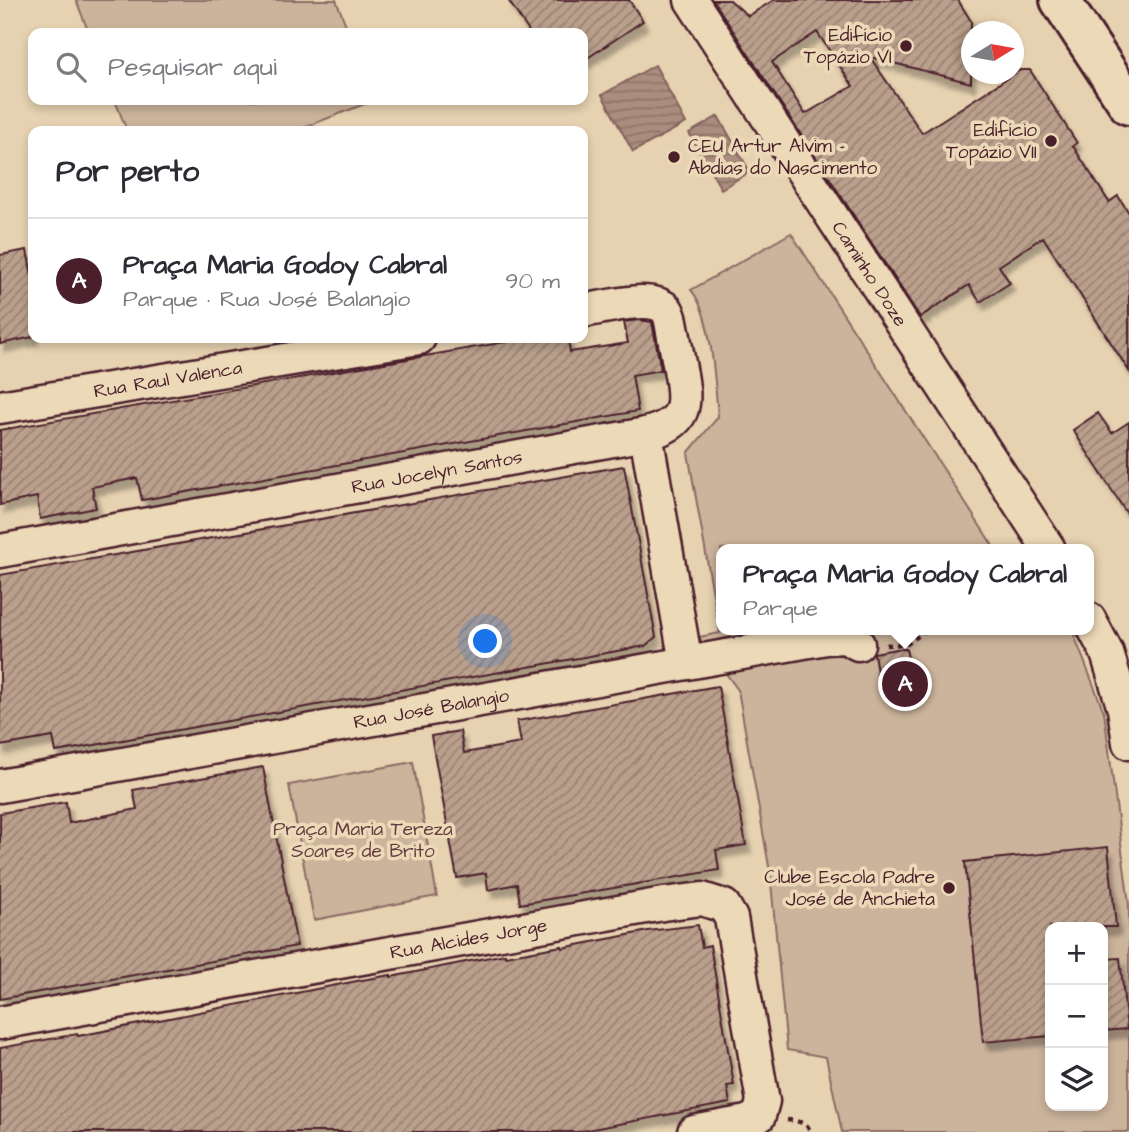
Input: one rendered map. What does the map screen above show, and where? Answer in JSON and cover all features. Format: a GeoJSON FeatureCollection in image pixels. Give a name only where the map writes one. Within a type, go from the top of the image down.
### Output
{"type":"FeatureCollection","features":[{"type":"Feature","properties":{"kind":"street","name":"Caminho Doze"},"geometry":{"type":"LineString","coordinates":[[691,0],[1046,544]]}},
{"type":"Feature","properties":{"kind":"street"},"geometry":{"type":"LineString","coordinates":[[1060,0],[1129,105]]}},
{"type":"Feature","properties":{"kind":"street","name":"Rua Jocelyn Santos"},"geometry":{"type":"LineString","coordinates":[[0,551],[646,434],[662,430],[676,421],[683,410],[685,397],[667,310],[644,301],[588,310]]}},
{"type":"Feature","properties":{"kind":"street","name":"Rua Raul Valenca"},"geometry":{"type":"LineString","coordinates":[[0,407],[389,343]]}},
{"type":"Feature","properties":{"kind":"street"},"geometry":{"type":"LineString","coordinates":[[646,434],[687,663]]}},
{"type":"Feature","properties":{"kind":"street"},"geometry":{"type":"LineString","coordinates":[[1094,625],[1118,651],[1129,743]]}},
{"type":"Feature","properties":{"kind":"street","name":"Rua José Balangio"},"geometry":{"type":"LineString","coordinates":[[0,786],[826,638],[845,637],[858,644]]}},
{"type":"Feature","properties":{"kind":"street","name":"Rua Alcides Jorge"},"geometry":{"type":"LineString","coordinates":[[0,1023],[702,899],[724,906],[730,918],[763,1101],[759,1116],[747,1122],[694,1132]]}},
{"type":"Feature","properties":{"kind":"path"},"geometry":{"type":"LineString","coordinates":[[858,644],[907,644],[917,635]]}},
{"type":"Feature","properties":{"kind":"green space"},"geometry":{"type":"Polygon","coordinates":[[[76,0],[336,0],[347,28],[87,28],[76,0]]]}},
{"type":"Feature","properties":{"kind":"green space"},"geometry":{"type":"Polygon","coordinates":[[[117,105],[362,105],[308,126],[125,126],[117,105]]]}},
{"type":"Feature","properties":{"kind":"green space","name":"Clube Escola Padre José de Anchieta"},"geometry":{"type":"Polygon","coordinates":[[[791,233],[992,544],[716,544],[716,610],[688,453],[718,417],[714,368],[704,315],[691,290],[791,233]]]}},
{"type":"Feature","properties":{"kind":"green space","name":"Clube Escola Padre José de Anchieta"},"geometry":{"type":"Polygon","coordinates":[[[716,634],[1074,635],[1104,712],[1129,904],[1129,1132],[842,1132],[826,1057],[787,1050],[770,872],[738,690],[699,637],[716,634]]]}},
{"type":"Feature","properties":{"kind":"green space","name":"Praça Maria Tereza Soares de Brito"},"geometry":{"type":"Polygon","coordinates":[[[413,762],[437,896],[314,920],[289,785],[413,762]]]}},
{"type":"Feature","properties":{"kind":"shaded area"},"geometry":{"type":"Polygon","coordinates":[[[655,65],[686,123],[633,152],[602,95],[655,65]]]}},
{"type":"Feature","properties":{"kind":"shaded area"},"geometry":{"type":"Polygon","coordinates":[[[718,116],[750,172],[721,189],[689,133],[718,116]]]}},
{"type":"Feature","properties":{"kind":"building"},"geometry":{"type":"Polygon","coordinates":[[[508,0],[629,0],[643,21],[588,58],[588,28],[527,28],[508,0]]]}},
{"type":"Feature","properties":{"kind":"building"},"geometry":{"type":"Polygon","coordinates":[[[713,0],[730,0],[748,16],[774,0],[958,0],[971,21],[961,21],[961,80],[870,57],[922,133],[998,84],[1024,84],[1024,70],[1030,70],[1077,143],[1073,146],[1109,202],[1118,196],[1129,213],[1129,371],[1043,237],[999,266],[1010,283],[980,302],[969,285],[920,317],[713,0]],[[817,32],[772,62],[805,114],[853,86],[817,32]]]}},
{"type":"Feature","properties":{"kind":"building"},"geometry":{"type":"Polygon","coordinates":[[[27,250],[28,338],[0,344],[0,255],[27,250]]]}},
{"type":"Feature","properties":{"kind":"building"},"geometry":{"type":"Polygon","coordinates":[[[624,322],[652,322],[661,370],[632,375],[638,411],[142,500],[137,478],[92,487],[96,508],[40,519],[37,497],[0,505],[0,430],[499,343],[569,343],[570,352],[628,343],[624,322]]]}},
{"type":"Feature","properties":{"kind":"building"},"geometry":{"type":"Polygon","coordinates":[[[1098,413],[1112,433],[1129,422],[1129,517],[1073,430],[1098,413]]]}},
{"type":"Feature","properties":{"kind":"building"},"geometry":{"type":"Polygon","coordinates":[[[624,466],[656,637],[645,646],[56,752],[53,737],[0,746],[0,575],[624,466]]]}},
{"type":"Feature","properties":{"kind":"building"},"geometry":{"type":"Polygon","coordinates":[[[906,649],[911,672],[878,679],[874,653],[906,649]]]}},
{"type":"Feature","properties":{"kind":"building"},"geometry":{"type":"Polygon","coordinates":[[[718,686],[746,845],[716,850],[719,870],[520,904],[517,884],[488,890],[486,873],[457,878],[431,736],[460,731],[464,753],[521,743],[517,721],[718,686]]]}},
{"type":"Feature","properties":{"kind":"building"},"geometry":{"type":"Polygon","coordinates":[[[263,767],[297,946],[0,999],[0,813],[66,802],[69,823],[137,809],[133,790],[263,767]]]}},
{"type":"Feature","properties":{"kind":"building"},"geometry":{"type":"Polygon","coordinates":[[[1108,847],[1116,927],[1108,927],[1108,922],[1045,922],[1045,1036],[983,1042],[965,862],[1108,847]]]}},
{"type":"Feature","properties":{"kind":"building"},"geometry":{"type":"Polygon","coordinates":[[[698,925],[702,947],[710,945],[734,1085],[727,1086],[730,1103],[577,1132],[0,1132],[0,1048],[77,1034],[78,1036],[505,954],[562,948],[648,931],[698,925]]]}},
{"type":"Feature","properties":{"kind":"building"},"geometry":{"type":"Polygon","coordinates":[[[1120,958],[1127,1029],[1108,1031],[1108,959],[1120,958]]]}},
{"type":"Feature","properties":{"kind":"place","name":"Edifício Topázio VI"},"geometry":{"type":"Point","coordinates":[906,46]}},
{"type":"Feature","properties":{"kind":"place","name":"Edifício Topázio VII"},"geometry":{"type":"Point","coordinates":[1051,141]}},
{"type":"Feature","properties":{"kind":"place","name":"CEU Artur Alvim - Abdias do Nascimento"},"geometry":{"type":"Point","coordinates":[674,157]}},
{"type":"Feature","properties":{"kind":"place","name":"Praça Maria Godoy Cabral"},"geometry":{"type":"Point","coordinates":[905,684]}},
{"type":"Feature","properties":{"kind":"place","name":"Clube Escola Padre José de Anchieta"},"geometry":{"type":"Point","coordinates":[949,888]}}]}
